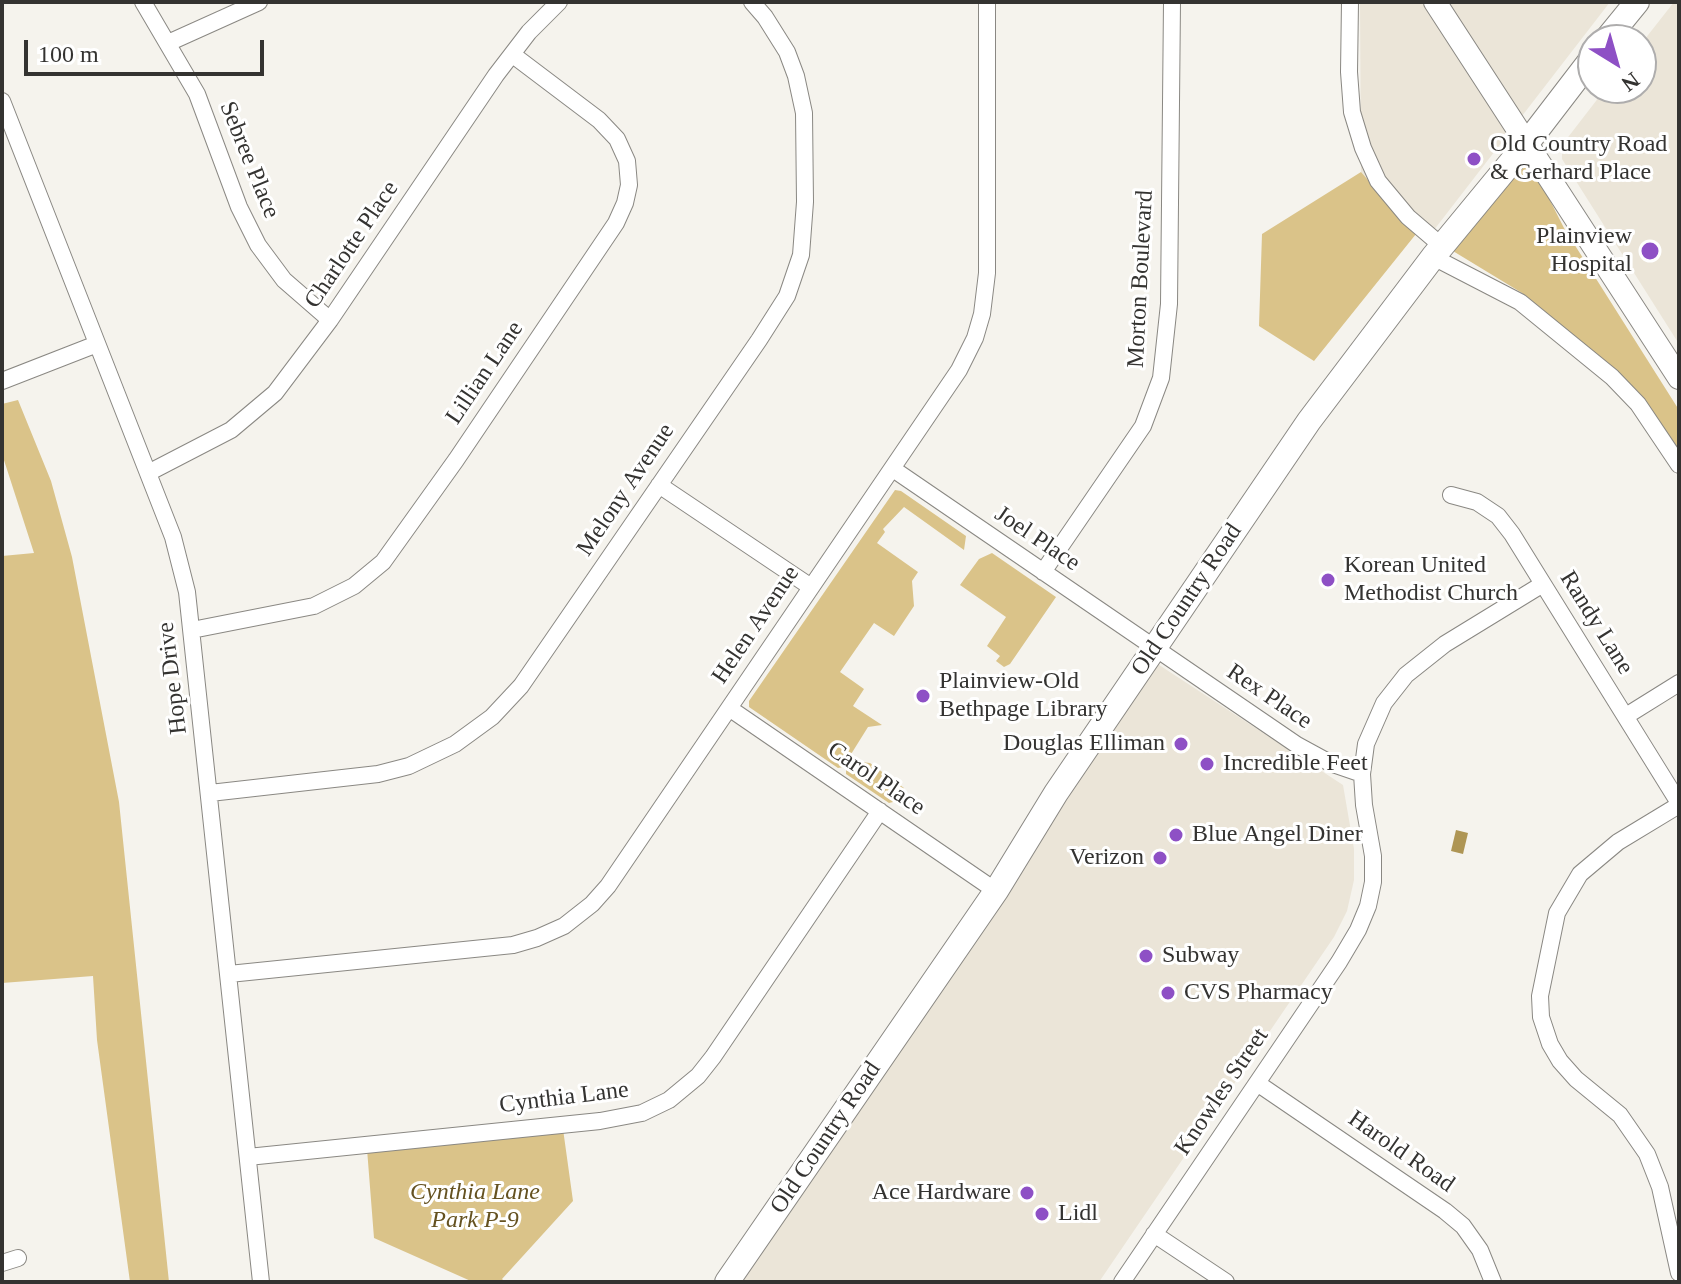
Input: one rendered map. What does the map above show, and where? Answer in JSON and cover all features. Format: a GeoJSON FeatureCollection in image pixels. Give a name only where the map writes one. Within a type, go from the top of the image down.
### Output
{"type":"FeatureCollection","features":[{"type":"Feature","properties":{"kind":"main road"},"geometry":{"type":"LineString","coordinates":[[1619,24],[1637,2]]}},
{"type":"Feature","properties":{"kind":"main road","name":"Old Country Road"},"geometry":{"type":"LineString","coordinates":[[727,1282],[996,891],[1056,793],[1309,421],[1437,252],[1577,78]]}},
{"type":"Feature","properties":{"kind":"street","name":"Sebree Place"},"geometry":{"type":"LineString","coordinates":[[143,2],[197,94],[239,207],[258,245],[284,280],[330,320]]}},
{"type":"Feature","properties":{"kind":"street"},"geometry":{"type":"LineString","coordinates":[[168,43],[259,2]]}},
{"type":"Feature","properties":{"kind":"street","name":"Charlotte Place"},"geometry":{"type":"LineString","coordinates":[[148,473],[205,446],[255,413],[293,372],[496,75],[529,32],[559,2]]}},
{"type":"Feature","properties":{"kind":"street","name":"Melony Avenue"},"geometry":{"type":"LineString","coordinates":[[210,793],[378,774],[432,756],[475,731],[521,686],[659,485],[787,296],[801,255],[805,202],[804,113],[787,52],[752,2]]}},
{"type":"Feature","properties":{"kind":"street","name":"Helen Avenue"},"geometry":{"type":"LineString","coordinates":[[229,974],[513,945],[564,926],[592,904],[608,886],[893,469],[959,370],[975,338],[982,314],[987,273],[987,2]]}},
{"type":"Feature","properties":{"kind":"street","name":"Morton Boulevard"},"geometry":{"type":"LineString","coordinates":[[1043,572],[1143,426],[1161,378],[1169,304],[1172,2]]}},
{"type":"Feature","properties":{"kind":"street"},"geometry":{"type":"LineString","coordinates":[[1350,2],[1352,112],[1363,148],[1378,181],[1437,252],[1520,302],[1612,377],[1638,404],[1679,465]]}},
{"type":"Feature","properties":{"kind":"street"},"geometry":{"type":"LineString","coordinates":[[1435,2],[1679,378]]}},
{"type":"Feature","properties":{"kind":"street","name":"Lillian Lane"},"geometry":{"type":"LineString","coordinates":[[192,630],[314,606],[354,586],[383,562],[616,223],[629,185],[627,161],[617,139],[599,120],[513,55]]}},
{"type":"Feature","properties":{"kind":"street","name":"Hope Drive"},"geometry":{"type":"LineString","coordinates":[[2,101],[173,537],[187,592],[261,1282]]}},
{"type":"Feature","properties":{"kind":"street"},"geometry":{"type":"LineString","coordinates":[[2,381],[97,344]]}},
{"type":"Feature","properties":{"kind":"street","name":"Joel Place"},"geometry":{"type":"LineString","coordinates":[[893,469],[1155,648]]}},
{"type":"Feature","properties":{"kind":"street"},"geometry":{"type":"LineString","coordinates":[[659,485],[811,587]]}},
{"type":"Feature","properties":{"kind":"street","name":"Randy Lane"},"geometry":{"type":"LineString","coordinates":[[1451,495],[1477,502],[1498,516],[1512,534],[1679,804]]}},
{"type":"Feature","properties":{"kind":"street","name":"Knowles Street"},"geometry":{"type":"LineString","coordinates":[[1122,1282],[1339,962],[1368,906],[1373,882],[1373,856],[1362,774],[1366,744],[1384,703],[1406,675],[1445,644],[1543,584]]}},
{"type":"Feature","properties":{"kind":"street","name":"Rex Place"},"geometry":{"type":"LineString","coordinates":[[1155,648],[1297,745],[1330,763],[1362,774]]}},
{"type":"Feature","properties":{"kind":"street"},"geometry":{"type":"LineString","coordinates":[[1626,716],[1679,683]]}},
{"type":"Feature","properties":{"kind":"street","name":"Carol Place"},"geometry":{"type":"LineString","coordinates":[[729,708],[996,891]]}},
{"type":"Feature","properties":{"kind":"street"},"geometry":{"type":"LineString","coordinates":[[1679,804],[1618,842],[1580,874],[1557,913],[1540,996],[1545,1030],[1560,1061],[1576,1079],[1620,1115],[1647,1154],[1660,1187],[1679,1270]]}},
{"type":"Feature","properties":{"kind":"street","name":"Cynthia Lane"},"geometry":{"type":"LineString","coordinates":[[248,1157],[600,1121],[642,1113],[669,1100],[698,1076],[713,1057],[880,811]]}},
{"type":"Feature","properties":{"kind":"street","name":"Harold Road"},"geometry":{"type":"LineString","coordinates":[[1257,1083],[1463,1226],[1480,1250],[1493,1282]]}},
{"type":"Feature","properties":{"kind":"street"},"geometry":{"type":"LineString","coordinates":[[1154,1234],[1226,1282]]}},
{"type":"Feature","properties":{"kind":"shaded area"},"geometry":{"type":"Polygon","coordinates":[[[1360,2],[1610,2],[1593,24],[1577,24],[1577,45],[1427,239],[1416,234],[1361,172],[1360,2]]]}},
{"type":"Feature","properties":{"kind":"shaded area","name":"Plainview Hospital"},"geometry":{"type":"Polygon","coordinates":[[[1674,2],[1679,2],[1679,344],[1562,159],[1562,145],[1594,104],[1657,104],[1657,24],[1674,2]]]}},
{"type":"Feature","properties":{"kind":"shaded area"},"geometry":{"type":"Polygon","coordinates":[[[1153,661],[1343,785],[1354,849],[1354,880],[1347,911],[1334,937],[1099,1282],[736,1282],[1153,661]]]}},
{"type":"Feature","properties":{"kind":"shaded area"},"geometry":{"type":"Polygon","coordinates":[[[1456,830],[1468,833],[1463,854],[1451,851],[1456,830]]]}},
{"type":"Feature","properties":{"kind":"green space"},"geometry":{"type":"Polygon","coordinates":[[[1526,153],[1564,228],[1679,410],[1679,453],[1646,401],[1618,375],[1522,293],[1448,248],[1526,153]]]}},
{"type":"Feature","properties":{"kind":"green space"},"geometry":{"type":"Polygon","coordinates":[[[1361,172],[1416,234],[1314,361],[1259,326],[1262,234],[1361,172]]]}},
{"type":"Feature","properties":{"kind":"green space"},"geometry":{"type":"Polygon","coordinates":[[[18,400],[51,481],[72,557],[119,802],[169,1282],[130,1282],[97,1040],[93,976],[2,983],[2,556],[34,553],[2,454],[2,404],[18,400]]]}},
{"type":"Feature","properties":{"kind":"green space"},"geometry":{"type":"Polygon","coordinates":[[[895,490],[901,491],[966,536],[964,550],[904,507],[883,529],[885,532],[877,543],[918,572],[912,581],[914,606],[894,636],[874,623],[840,672],[864,689],[853,706],[882,725],[868,727],[843,767],[838,768],[749,707],[749,701],[895,490]]]}},
{"type":"Feature","properties":{"kind":"green space"},"geometry":{"type":"Polygon","coordinates":[[[992,553],[1056,597],[1010,664],[1004,667],[996,661],[1000,656],[987,646],[1006,617],[960,585],[979,559],[992,553]]]}},
{"type":"Feature","properties":{"kind":"green space"},"geometry":{"type":"Polygon","coordinates":[[[853,761],[870,763],[904,788],[889,803],[846,774],[853,761]]]}},
{"type":"Feature","properties":{"kind":"green space","name":"Cynthia Lane Park P-9"},"geometry":{"type":"Polygon","coordinates":[[[563,1129],[573,1201],[502,1279],[505,1282],[473,1282],[374,1238],[367,1149],[563,1129]]]}},
{"type":"Feature","properties":{"kind":"place","name":"Old Country Road & Gerhard Place"},"geometry":{"type":"Point","coordinates":[1474,159]}},
{"type":"Feature","properties":{"kind":"place","name":"Plainview Hospital"},"geometry":{"type":"Point","coordinates":[1650,251]}},
{"type":"Feature","properties":{"kind":"place","name":"Korean United Methodist Church"},"geometry":{"type":"Point","coordinates":[1328,580]}},
{"type":"Feature","properties":{"kind":"place","name":"Plainview-Old Bethpage Library"},"geometry":{"type":"Point","coordinates":[923,696]}},
{"type":"Feature","properties":{"kind":"place","name":"Douglas Elliman"},"geometry":{"type":"Point","coordinates":[1181,744]}},
{"type":"Feature","properties":{"kind":"place","name":"Incredible Feet"},"geometry":{"type":"Point","coordinates":[1207,764]}},
{"type":"Feature","properties":{"kind":"place","name":"Blue Angel Diner"},"geometry":{"type":"Point","coordinates":[1176,835]}},
{"type":"Feature","properties":{"kind":"place","name":"Verizon"},"geometry":{"type":"Point","coordinates":[1160,858]}},
{"type":"Feature","properties":{"kind":"place","name":"Subway"},"geometry":{"type":"Point","coordinates":[1146,956]}},
{"type":"Feature","properties":{"kind":"place","name":"CVS Pharmacy"},"geometry":{"type":"Point","coordinates":[1168,993]}},
{"type":"Feature","properties":{"kind":"place","name":"Ace Hardware"},"geometry":{"type":"Point","coordinates":[1027,1193]}},
{"type":"Feature","properties":{"kind":"place","name":"Lidl"},"geometry":{"type":"Point","coordinates":[1042,1214]}}]}
